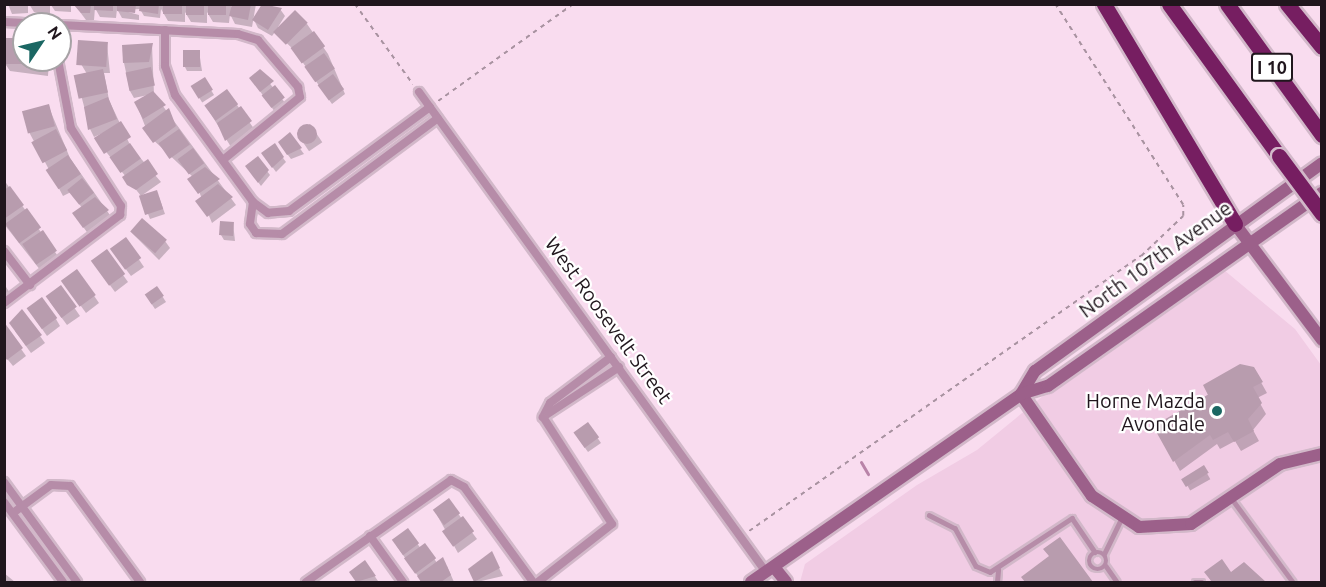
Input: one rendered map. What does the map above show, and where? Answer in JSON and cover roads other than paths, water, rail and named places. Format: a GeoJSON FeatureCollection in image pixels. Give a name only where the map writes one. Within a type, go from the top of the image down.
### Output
{"type":"FeatureCollection","features":[{"type":"Feature","properties":{"kind":"highway"},"geometry":{"type":"LineString","coordinates":[[1104,4],[1235,224]]}},
{"type":"Feature","properties":{"kind":"highway","name":"I 10"},"geometry":{"type":"LineString","coordinates":[[1169,4],[1322,214]]}},
{"type":"Feature","properties":{"kind":"highway","name":"I 10"},"geometry":{"type":"LineString","coordinates":[[1227,4],[1319,132]]}},
{"type":"Feature","properties":{"kind":"highway"},"geometry":{"type":"LineString","coordinates":[[1287,4],[1322,47]]}},
{"type":"Feature","properties":{"kind":"main road","name":"North 107th Avenue"},"geometry":{"type":"LineString","coordinates":[[1021,394],[1035,371],[1322,163]]}},
{"type":"Feature","properties":{"kind":"main road","name":"North 107th Avenue"},"geometry":{"type":"LineString","coordinates":[[751,582],[1021,394],[1048,386],[1322,193]]}},
{"type":"Feature","properties":{"kind":"main road"},"geometry":{"type":"LineString","coordinates":[[1235,224],[1322,340]]}},
{"type":"Feature","properties":{"kind":"main road"},"geometry":{"type":"LineString","coordinates":[[1021,394],[1092,496],[1121,519],[1139,527],[1174,529],[1232,499],[1280,464],[1322,454]]}},
{"type":"Feature","properties":{"kind":"main road","name":"West Roosevelt Street"},"geometry":{"type":"LineString","coordinates":[[770,569],[786,582]]}},
{"type":"Feature","properties":{"kind":"street"},"geometry":{"type":"LineString","coordinates":[[72,26],[165,30],[258,40],[298,87],[300,98],[222,160]]}},
{"type":"Feature","properties":{"kind":"street"},"geometry":{"type":"LineString","coordinates":[[165,30],[169,81],[253,202],[278,215],[316,192],[430,107]]}},
{"type":"Feature","properties":{"kind":"street"},"geometry":{"type":"LineString","coordinates":[[4,303],[120,215],[121,206],[71,128],[60,72]]}},
{"type":"Feature","properties":{"kind":"street","name":"West Roosevelt Street"},"geometry":{"type":"LineString","coordinates":[[419,92],[741,536],[770,569]]}},
{"type":"Feature","properties":{"kind":"street"},"geometry":{"type":"LineString","coordinates":[[253,202],[250,224],[267,238],[282,234],[438,118]]}},
{"type":"Feature","properties":{"kind":"street"},"geometry":{"type":"LineString","coordinates":[[316,192],[324,203]]}},
{"type":"Feature","properties":{"kind":"street"},"geometry":{"type":"LineString","coordinates":[[4,251],[30,285]]}},
{"type":"Feature","properties":{"kind":"street"},"geometry":{"type":"LineString","coordinates":[[543,417],[562,393],[611,357]]}},
{"type":"Feature","properties":{"kind":"street"},"geometry":{"type":"LineString","coordinates":[[543,417],[569,403],[619,367]]}},
{"type":"Feature","properties":{"kind":"street"},"geometry":{"type":"LineString","coordinates":[[562,393],[569,403]]}},
{"type":"Feature","properties":{"kind":"street"},"geometry":{"type":"LineString","coordinates":[[538,582],[612,524],[543,417]]}},
{"type":"Feature","properties":{"kind":"street"},"geometry":{"type":"LineString","coordinates":[[306,582],[451,480],[464,487],[533,582]]}},
{"type":"Feature","properties":{"kind":"street"},"geometry":{"type":"LineString","coordinates":[[4,482],[77,582]]}},
{"type":"Feature","properties":{"kind":"street"},"geometry":{"type":"LineString","coordinates":[[13,513],[60,482],[70,486],[140,582]]}},
{"type":"Feature","properties":{"kind":"street"},"geometry":{"type":"LineString","coordinates":[[4,502],[63,582]]}},
{"type":"Feature","properties":{"kind":"street"},"geometry":{"type":"LineString","coordinates":[[370,536],[403,582]]}},
{"type":"Feature","properties":{"kind":"lane"},"geometry":{"type":"LineString","coordinates":[[1232,499],[1293,582]]}},
{"type":"Feature","properties":{"kind":"lane"},"geometry":{"type":"LineString","coordinates":[[929,515],[955,528],[976,566],[998,570],[1072,518],[1095,552],[1104,554]]}},
{"type":"Feature","properties":{"kind":"lane"},"geometry":{"type":"LineString","coordinates":[[1117,582],[1106,566],[1104,554],[1121,519]]}},
{"type":"Feature","properties":{"kind":"lane"},"geometry":{"type":"LineString","coordinates":[[1095,552],[1091,567],[1106,566]]}},
{"type":"Feature","properties":{"kind":"lane"},"geometry":{"type":"LineString","coordinates":[[997,582],[998,570]]}},
{"type":"Feature","properties":{"kind":"lane"},"geometry":{"type":"LineString","coordinates":[[1196,582],[1202,582]]}},
{"type":"Feature","properties":{"kind":"waterway"},"geometry":{"type":"LineString","coordinates":[[861,462],[868,474]]}},
{"type":"Feature","properties":{"kind":"place","name":"Horne Mazda Avondale"},"geometry":{"type":"Point","coordinates":[1217,411]}}]}
